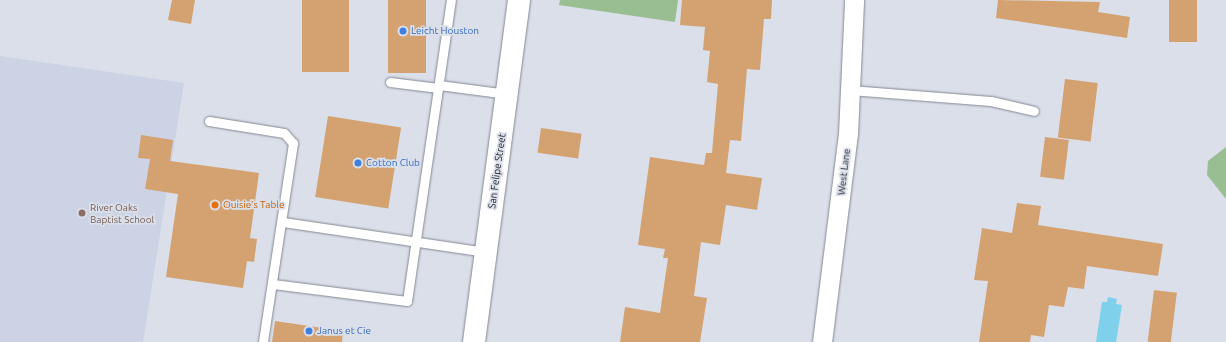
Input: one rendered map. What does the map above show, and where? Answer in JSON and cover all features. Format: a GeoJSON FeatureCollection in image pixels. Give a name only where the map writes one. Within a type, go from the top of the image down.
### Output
{"type":"FeatureCollection","features":[{"type":"Feature","properties":{"kind":"main road","name":"San Felipe Street"},"geometry":{"type":"LineString","coordinates":[[474,342],[519,0]]}},
{"type":"Feature","properties":{"kind":"street","name":"West Lane"},"geometry":{"type":"LineString","coordinates":[[822,342],[848,134],[854,0]]}},
{"type":"Feature","properties":{"kind":"lane"},"geometry":{"type":"LineString","coordinates":[[273,284],[407,301],[451,0]]}},
{"type":"Feature","properties":{"kind":"lane"},"geometry":{"type":"LineString","coordinates":[[390,82],[507,94]]}},
{"type":"Feature","properties":{"kind":"lane"},"geometry":{"type":"LineString","coordinates":[[850,90],[991,101],[1034,111]]}},
{"type":"Feature","properties":{"kind":"lane"},"geometry":{"type":"LineString","coordinates":[[209,121],[284,133],[293,143],[283,222],[263,342]]}},
{"type":"Feature","properties":{"kind":"lane"},"geometry":{"type":"LineString","coordinates":[[283,222],[416,243],[486,252]]}},
{"type":"Feature","properties":{"kind":"shaded area","name":"River Oaks Baptist School"},"geometry":{"type":"Polygon","coordinates":[[[0,56],[184,83],[143,342],[0,342],[0,56]]]}},
{"type":"Feature","properties":{"kind":"green space"},"geometry":{"type":"Polygon","coordinates":[[[560,0],[678,0],[675,22],[559,5],[560,0]]]}},
{"type":"Feature","properties":{"kind":"green space"},"geometry":{"type":"Polygon","coordinates":[[[1226,147],[1226,199],[1207,175],[1208,161],[1226,147]]]}},
{"type":"Feature","properties":{"kind":"water"},"geometry":{"type":"Polygon","coordinates":[[[1108,297],[1117,299],[1116,304],[1122,305],[1116,342],[1096,342],[1102,302],[1107,302],[1108,297]]]}},
{"type":"Feature","properties":{"kind":"building"},"geometry":{"type":"Polygon","coordinates":[[[172,0],[195,0],[191,24],[168,20],[172,0]]]}},
{"type":"Feature","properties":{"kind":"building"},"geometry":{"type":"Polygon","coordinates":[[[302,0],[349,0],[349,72],[302,72],[302,0]]]}},
{"type":"Feature","properties":{"kind":"building"},"geometry":{"type":"Polygon","coordinates":[[[388,0],[426,0],[426,73],[388,73],[388,0]]]}},
{"type":"Feature","properties":{"kind":"building"},"geometry":{"type":"Polygon","coordinates":[[[682,0],[772,0],[771,19],[764,19],[760,70],[747,69],[741,141],[730,140],[726,173],[762,178],[757,210],[726,205],[720,245],[701,242],[694,296],[707,298],[700,342],[620,342],[625,307],[660,313],[668,258],[663,258],[665,249],[638,245],[650,157],[704,165],[706,153],[712,153],[718,84],[707,82],[710,51],[703,50],[705,27],[680,25],[682,0]]]}},
{"type":"Feature","properties":{"kind":"building"},"geometry":{"type":"Polygon","coordinates":[[[998,0],[1100,2],[1098,12],[1130,17],[1127,38],[996,18],[998,0]]]}},
{"type":"Feature","properties":{"kind":"building"},"geometry":{"type":"Polygon","coordinates":[[[1169,0],[1197,0],[1197,42],[1169,42],[1169,0]]]}},
{"type":"Feature","properties":{"kind":"building"},"geometry":{"type":"Polygon","coordinates":[[[1065,79],[1098,83],[1091,142],[1058,138],[1065,79]]]}},
{"type":"Feature","properties":{"kind":"building","name":"Cotton Club"},"geometry":{"type":"Polygon","coordinates":[[[328,116],[401,128],[388,209],[315,197],[328,116]]]}},
{"type":"Feature","properties":{"kind":"building"},"geometry":{"type":"Polygon","coordinates":[[[541,128],[582,134],[578,158],[538,153],[541,128]]]}},
{"type":"Feature","properties":{"kind":"building","name":"Ouisie's Table"},"geometry":{"type":"Polygon","coordinates":[[[141,135],[173,140],[170,161],[259,173],[250,238],[257,239],[254,262],[247,261],[243,288],[166,277],[178,194],[145,189],[150,159],[138,158],[141,135]]]}},
{"type":"Feature","properties":{"kind":"building"},"geometry":{"type":"Polygon","coordinates":[[[1045,137],[1069,140],[1064,180],[1040,177],[1045,137]]]}},
{"type":"Feature","properties":{"kind":"building"},"geometry":{"type":"Polygon","coordinates":[[[1017,203],[1041,206],[1038,225],[1163,244],[1158,276],[1087,266],[1084,289],[1068,287],[1064,307],[1049,305],[1044,337],[1031,335],[1030,342],[979,342],[988,281],[974,280],[982,228],[1012,233],[1017,203]]]}},
{"type":"Feature","properties":{"kind":"building"},"geometry":{"type":"Polygon","coordinates":[[[1154,290],[1177,293],[1171,342],[1148,342],[1154,290]]]}},
{"type":"Feature","properties":{"kind":"building","name":"Janus et Cie"},"geometry":{"type":"Polygon","coordinates":[[[275,321],[343,331],[342,342],[272,342],[275,321]]]}},
{"type":"Feature","properties":{"kind":"place","name":"Leicht Houston"},"geometry":{"type":"Point","coordinates":[403,31]}},
{"type":"Feature","properties":{"kind":"place","name":"Cotton Club"},"geometry":{"type":"Point","coordinates":[358,163]}},
{"type":"Feature","properties":{"kind":"place","name":"Ouisie's Table"},"geometry":{"type":"Point","coordinates":[215,205]}},
{"type":"Feature","properties":{"kind":"place","name":"River Oaks Baptist School"},"geometry":{"type":"Point","coordinates":[82,213]}},
{"type":"Feature","properties":{"kind":"place","name":"Janus et Cie"},"geometry":{"type":"Point","coordinates":[309,331]}}]}
